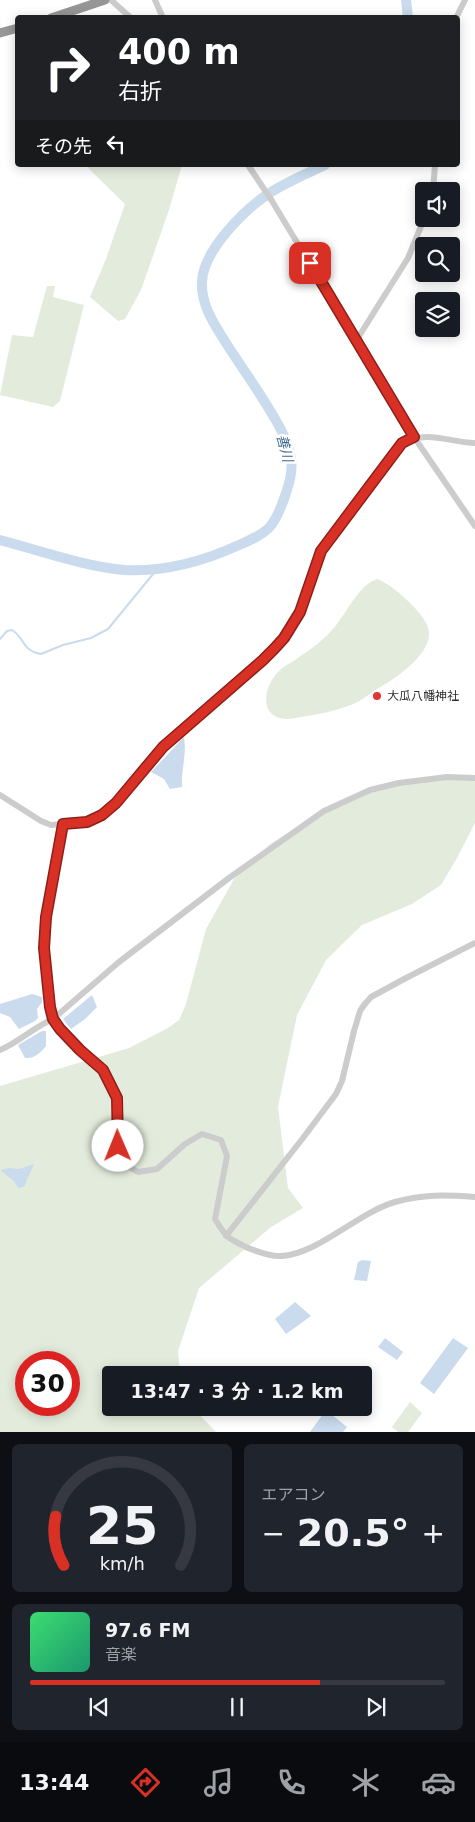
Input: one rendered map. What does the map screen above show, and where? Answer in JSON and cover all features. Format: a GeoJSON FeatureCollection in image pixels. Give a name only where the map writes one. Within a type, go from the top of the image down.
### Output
{"type":"FeatureCollection","features":[{"type":"Feature","properties":{"kind":"highway"},"geometry":{"type":"LineString","coordinates":[[59,15],[105,0]]}},
{"type":"Feature","properties":{"kind":"highway"},"geometry":{"type":"LineString","coordinates":[[0,33],[15,29]]}},
{"type":"Feature","properties":{"kind":"street"},"geometry":{"type":"LineString","coordinates":[[111,0],[128,15]]}},
{"type":"Feature","properties":{"kind":"street"},"geometry":{"type":"LineString","coordinates":[[154,0],[162,15]]}},
{"type":"Feature","properties":{"kind":"street"},"geometry":{"type":"LineString","coordinates":[[457,15],[464,0]]}},
{"type":"Feature","properties":{"kind":"street"},"geometry":{"type":"LineString","coordinates":[[249,167],[282,217],[414,437],[475,526]]}},
{"type":"Feature","properties":{"kind":"street"},"geometry":{"type":"LineString","coordinates":[[434,182],[436,167]]}},
{"type":"Feature","properties":{"kind":"street"},"geometry":{"type":"LineString","coordinates":[[356,341],[408,258],[421,227]]}},
{"type":"Feature","properties":{"kind":"street"},"geometry":{"type":"LineString","coordinates":[[0,795],[41,822],[51,825],[87,822],[102,815],[116,803],[163,747],[268,655],[284,638],[300,612],[321,551],[402,443],[414,437],[442,437],[475,443]]}},
{"type":"Feature","properties":{"kind":"street"},"geometry":{"type":"LineString","coordinates":[[0,1050],[21,1039],[41,1024],[53,1019],[118,962],[229,878],[324,811],[370,790],[399,783],[447,777],[475,778]]}},
{"type":"Feature","properties":{"kind":"street"},"geometry":{"type":"LineString","coordinates":[[63,824],[46,917],[44,948],[50,1007],[53,1019],[60,1029],[103,1070],[117,1098],[118,1146],[124,1164],[138,1172],[157,1169],[185,1144],[202,1134],[221,1140],[227,1156],[215,1219],[226,1236],[257,1252],[281,1256],[304,1250],[364,1215],[394,1202],[435,1194],[475,1197]]}},
{"type":"Feature","properties":{"kind":"street"},"geometry":{"type":"LineString","coordinates":[[226,1236],[336,1094],[342,1081],[360,1011],[364,1005],[371,998],[399,982],[475,943]]}},
{"type":"Feature","properties":{"kind":"green space"},"geometry":{"type":"Polygon","coordinates":[[[87,167],[181,167],[169,210],[141,290],[125,319],[118,321],[90,297],[106,259],[125,204],[87,167]]]}},
{"type":"Feature","properties":{"kind":"green space"},"geometry":{"type":"Polygon","coordinates":[[[47,286],[55,286],[53,297],[84,305],[60,401],[53,407],[0,395],[12,335],[33,337],[47,286]]]}},
{"type":"Feature","properties":{"kind":"green space"},"geometry":{"type":"Polygon","coordinates":[[[378,579],[404,597],[426,622],[429,635],[427,644],[421,654],[404,671],[352,705],[329,712],[296,718],[284,719],[275,716],[270,711],[266,696],[273,678],[282,668],[324,638],[336,625],[358,594],[371,582],[378,579]]]}},
{"type":"Feature","properties":{"kind":"green space"},"geometry":{"type":"Polygon","coordinates":[[[452,775],[475,779],[475,823],[441,885],[412,904],[362,925],[326,960],[297,1015],[278,1107],[288,1188],[303,1208],[271,1227],[199,1288],[178,1351],[179,1366],[102,1366],[102,1416],[201,1416],[216,1432],[0,1432],[0,1086],[129,1048],[168,1028],[179,1020],[186,1004],[206,929],[234,879],[270,844],[339,802],[400,780],[452,775]]]}},
{"type":"Feature","properties":{"kind":"green space"},"geometry":{"type":"Polygon","coordinates":[[[410,1402],[422,1413],[408,1432],[398,1432],[392,1427],[410,1402]]]}},
{"type":"Feature","properties":{"kind":"water"},"geometry":{"type":"Polygon","coordinates":[[[184,737],[185,750],[182,787],[170,789],[164,779],[151,772],[184,737]]]}},
{"type":"Feature","properties":{"kind":"water"},"geometry":{"type":"Polygon","coordinates":[[[32,994],[42,997],[42,1002],[37,1009],[38,1018],[19,1029],[10,1017],[0,1013],[0,1004],[32,994]]]}},
{"type":"Feature","properties":{"kind":"water"},"geometry":{"type":"Polygon","coordinates":[[[92,995],[97,1007],[71,1029],[63,1019],[92,995]]]}},
{"type":"Feature","properties":{"kind":"water"},"geometry":{"type":"Polygon","coordinates":[[[42,1031],[46,1031],[46,1046],[37,1055],[25,1058],[18,1045],[42,1031]]]}},
{"type":"Feature","properties":{"kind":"water"},"geometry":{"type":"Polygon","coordinates":[[[34,1164],[24,1187],[18,1188],[14,1181],[0,1170],[19,1169],[34,1164]]]}},
{"type":"Feature","properties":{"kind":"water"},"geometry":{"type":"Polygon","coordinates":[[[362,1260],[371,1261],[367,1281],[354,1280],[358,1262],[362,1260]]]}},
{"type":"Feature","properties":{"kind":"water"},"geometry":{"type":"Polygon","coordinates":[[[295,1302],[311,1316],[286,1334],[275,1319],[295,1302]]]}},
{"type":"Feature","properties":{"kind":"water"},"geometry":{"type":"Polygon","coordinates":[[[385,1338],[403,1352],[397,1360],[378,1347],[385,1338]]]}},
{"type":"Feature","properties":{"kind":"water"},"geometry":{"type":"Polygon","coordinates":[[[453,1338],[468,1348],[434,1394],[420,1383],[453,1338]]]}},
{"type":"Feature","properties":{"kind":"water"},"geometry":{"type":"Polygon","coordinates":[[[322,1416],[333,1416],[347,1427],[343,1432],[310,1432],[322,1416]]]}},
{"type":"Feature","properties":{"kind":"waterway","name":"善川"},"geometry":{"type":"LineString","coordinates":[[406,0],[408,15]]}},
{"type":"Feature","properties":{"kind":"waterway","name":"善川"},"geometry":{"type":"LineString","coordinates":[[0,540],[94,565],[125,570],[140,570],[169,567],[212,556],[249,540],[269,528],[274,522],[289,482],[291,469],[290,452],[274,417],[210,316],[203,296],[202,282],[209,258],[236,221],[258,201],[275,190],[321,167]]}},
{"type":"Feature","properties":{"kind":"waterway"},"geometry":{"type":"LineString","coordinates":[[0,639],[7,631],[12,630],[30,650],[41,654],[63,645],[91,638],[108,629],[158,568]]}},
{"type":"Feature","properties":{"kind":"place","name":"大瓜八幡神社"},"geometry":{"type":"Point","coordinates":[377,696]}},
{"type":"Feature","properties":{"kind":"route"},"geometry":{"type":"LineString","coordinates":[[118,1146],[117,1098],[103,1070],[60,1029],[53,1019],[50,1007],[44,948],[46,917],[63,824],[87,822],[102,815],[116,803],[163,747],[263,660],[284,638],[300,612],[321,551],[402,443],[414,437],[310,263]]}}]}
